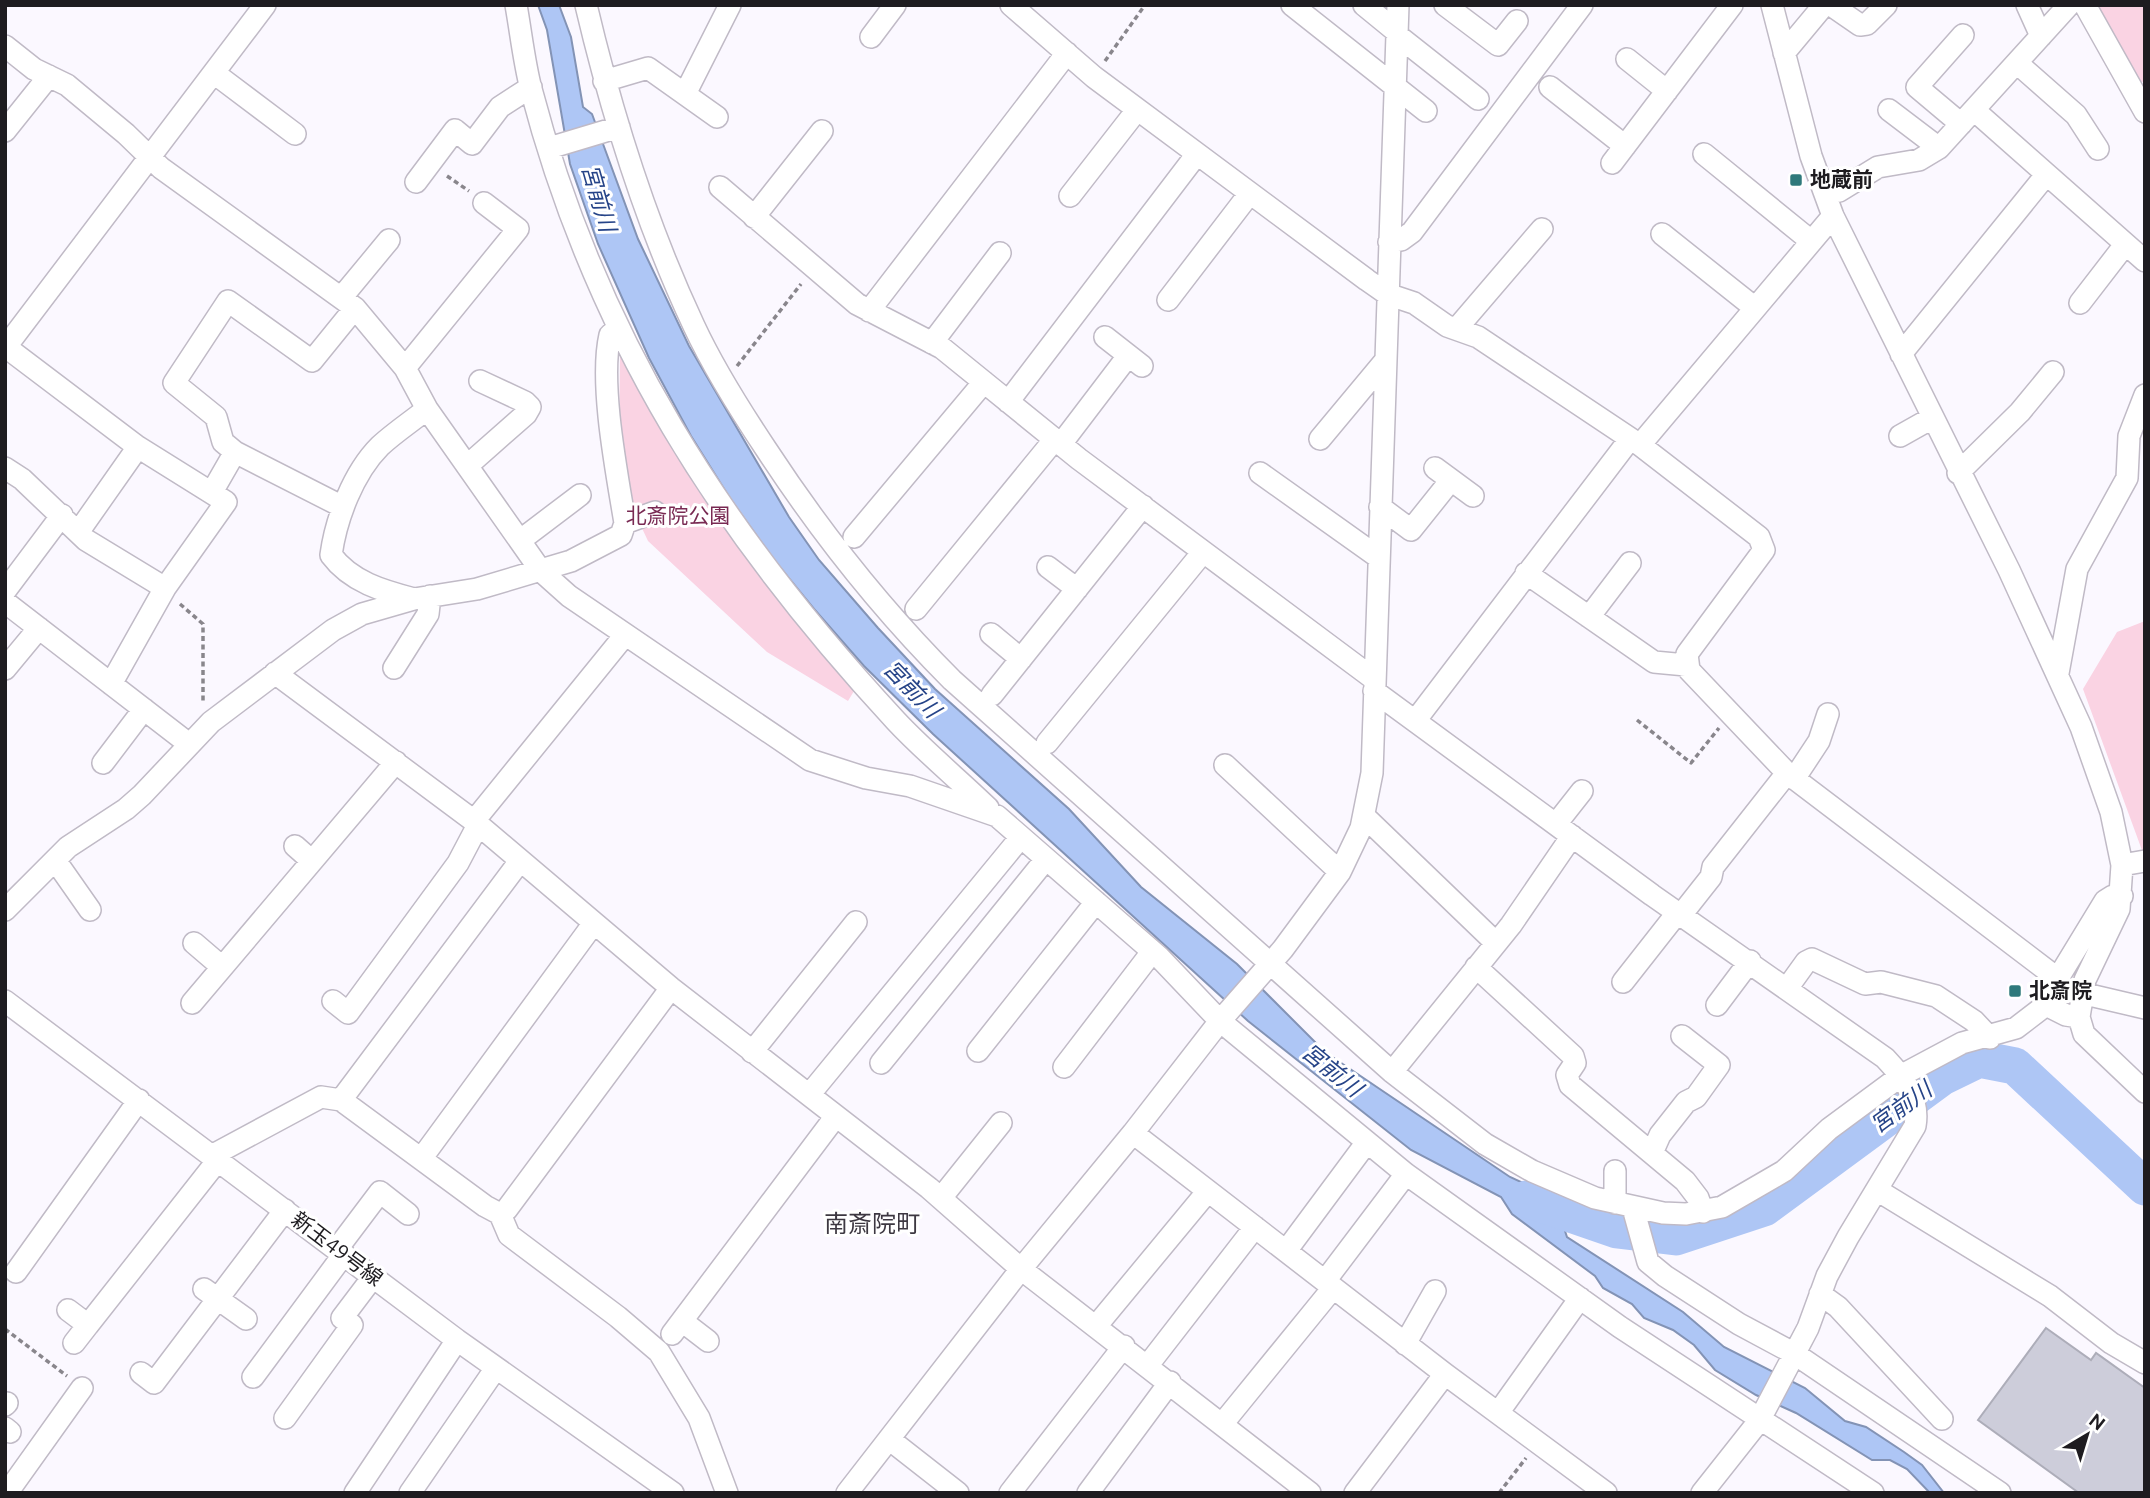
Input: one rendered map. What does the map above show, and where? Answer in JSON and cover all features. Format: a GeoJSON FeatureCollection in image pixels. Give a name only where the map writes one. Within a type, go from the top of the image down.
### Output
{"type":"FeatureCollection","features":[{"type":"Feature","properties":{"kind":"street"},"geometry":{"type":"LineString","coordinates":[[111,684],[165,589],[226,502],[138,447],[6,348],[265,5]]}},
{"type":"Feature","properties":{"kind":"street"},"geometry":{"type":"LineString","coordinates":[[516,5],[531,87],[554,146],[585,255],[635,365],[684,450],[740,533],[813,628],[898,723],[1020,837],[1153,952],[1222,1018],[1406,1174],[1580,1298],[1873,1493]]}},
{"type":"Feature","properties":{"kind":"street"},"geometry":{"type":"LineString","coordinates":[[871,37],[895,5]]}},
{"type":"Feature","properties":{"kind":"street"},"geometry":{"type":"LineString","coordinates":[[1011,5],[1094,77],[1387,294],[1402,297],[1447,326],[1458,327],[1478,337],[1635,442],[1764,544],[1764,550],[1687,654],[1686,665]]}},
{"type":"Feature","properties":{"kind":"street"},"geometry":{"type":"LineString","coordinates":[[1292,5],[1426,111]]}},
{"type":"Feature","properties":{"kind":"street"},"geometry":{"type":"LineString","coordinates":[[1364,5],[1478,99]]}},
{"type":"Feature","properties":{"kind":"street"},"geometry":{"type":"LineString","coordinates":[[847,1493],[1021,1269],[1133,1133],[1222,1018],[1283,949],[1340,872],[1364,816],[1372,773],[1398,5]]}},
{"type":"Feature","properties":{"kind":"street"},"geometry":{"type":"LineString","coordinates":[[1446,5],[1498,46],[1517,21]]}},
{"type":"Feature","properties":{"kind":"street"},"geometry":{"type":"LineString","coordinates":[[1389,242],[1402,240],[1412,232],[1582,5]]}},
{"type":"Feature","properties":{"kind":"street"},"geometry":{"type":"LineString","coordinates":[[1562,87],[1619,154],[1732,5]]}},
{"type":"Feature","properties":{"kind":"street"},"geometry":{"type":"LineString","coordinates":[[1772,5],[1811,156],[1833,216],[2058,673],[2111,812],[2122,865],[2122,896],[2114,923],[2081,993],[2079,1017],[2084,1034],[2145,1092]]}},
{"type":"Feature","properties":{"kind":"street"},"geometry":{"type":"LineString","coordinates":[[1784,53],[1824,5]]}},
{"type":"Feature","properties":{"kind":"street"},"geometry":{"type":"LineString","coordinates":[[1831,5],[1860,25],[1867,24],[1886,5]]}},
{"type":"Feature","properties":{"kind":"street"},"geometry":{"type":"LineString","coordinates":[[2026,5],[2041,36]]}},
{"type":"Feature","properties":{"kind":"street"},"geometry":{"type":"LineString","coordinates":[[1826,193],[1839,191],[1878,167],[1919,160],[1939,148],[2069,5]]}},
{"type":"Feature","properties":{"kind":"street"},"geometry":{"type":"LineString","coordinates":[[2085,5],[2145,112]]}},
{"type":"Feature","properties":{"kind":"street"},"geometry":{"type":"LineString","coordinates":[[586,6],[615,128],[694,327],[725,382],[793,489],[875,584],[952,680],[1189,879],[1215,903],[1265,967],[1392,1072],[1485,1144],[1509,1159],[1576,1192],[1628,1209],[1663,1213],[1703,1212],[1736,1200],[1784,1171],[1829,1129],[1904,1079],[1962,1043],[1990,1038],[2016,1028],[2046,1005],[2057,978],[2105,901],[2113,896],[2122,896]]}},
{"type":"Feature","properties":{"kind":"street"},"geometry":{"type":"LineString","coordinates":[[685,94],[719,13]]}},
{"type":"Feature","properties":{"kind":"street"},"geometry":{"type":"LineString","coordinates":[[1963,35],[1917,86],[1968,117],[2046,175],[2124,246],[2145,261]]}},
{"type":"Feature","properties":{"kind":"street"},"geometry":{"type":"LineString","coordinates":[[5,46],[67,85],[149,157],[348,303],[405,368],[427,409],[522,539],[541,570],[569,596],[810,760],[866,778],[910,786],[997,816]]}},
{"type":"Feature","properties":{"kind":"street"},"geometry":{"type":"LineString","coordinates":[[869,311],[1067,53]]}},
{"type":"Feature","properties":{"kind":"street"},"geometry":{"type":"LineString","coordinates":[[1627,59],[1667,91]]}},
{"type":"Feature","properties":{"kind":"street"},"geometry":{"type":"LineString","coordinates":[[2017,63],[2076,115],[2098,149]]}},
{"type":"Feature","properties":{"kind":"street"},"geometry":{"type":"LineString","coordinates":[[604,81],[648,68],[717,117]]}},
{"type":"Feature","properties":{"kind":"street"},"geometry":{"type":"LineString","coordinates":[[214,73],[295,134]]}},
{"type":"Feature","properties":{"kind":"street"},"geometry":{"type":"LineString","coordinates":[[5,131],[49,76]]}},
{"type":"Feature","properties":{"kind":"street"},"geometry":{"type":"LineString","coordinates":[[416,182],[455,130],[472,144],[500,107],[531,87]]}},
{"type":"Feature","properties":{"kind":"street"},"geometry":{"type":"LineString","coordinates":[[1070,197],[1137,110]]}},
{"type":"Feature","properties":{"kind":"street"},"geometry":{"type":"LineString","coordinates":[[1889,110],[1939,148]]}},
{"type":"Feature","properties":{"kind":"street"},"geometry":{"type":"LineString","coordinates":[[554,146],[615,128]]}},
{"type":"Feature","properties":{"kind":"street"},"geometry":{"type":"LineString","coordinates":[[754,217],[822,131]]}},
{"type":"Feature","properties":{"kind":"street"},"geometry":{"type":"LineString","coordinates":[[1008,401],[1197,154]]}},
{"type":"Feature","properties":{"kind":"street"},"geometry":{"type":"LineString","coordinates":[[1704,154],[1811,242]]}},
{"type":"Feature","properties":{"kind":"street"},"geometry":{"type":"LineString","coordinates":[[1901,354],[2046,175]]}},
{"type":"Feature","properties":{"kind":"street"},"geometry":{"type":"LineString","coordinates":[[720,187],[813,268],[869,311],[932,343],[1374,685],[1415,721],[1680,914],[1885,1058],[1904,1079],[1917,1113],[1915,1126],[1848,1237],[1793,1359],[1761,1416],[1702,1493]]}},
{"type":"Feature","properties":{"kind":"street"},"geometry":{"type":"LineString","coordinates":[[1168,300],[1250,193]]}},
{"type":"Feature","properties":{"kind":"street"},"geometry":{"type":"LineString","coordinates":[[405,368],[518,229],[484,203]]}},
{"type":"Feature","properties":{"kind":"street"},"geometry":{"type":"LineString","coordinates":[[1415,721],[1526,573],[1635,442],[1833,216]]}},
{"type":"Feature","properties":{"kind":"street"},"geometry":{"type":"LineString","coordinates":[[1458,327],[1542,229]]}},
{"type":"Feature","properties":{"kind":"street"},"geometry":{"type":"LineString","coordinates":[[1662,234],[1755,308]]}},
{"type":"Feature","properties":{"kind":"street"},"geometry":{"type":"LineString","coordinates":[[343,506],[235,452],[223,442],[216,417],[174,383],[228,300],[312,361],[389,240]]}},
{"type":"Feature","properties":{"kind":"street"},"geometry":{"type":"LineString","coordinates":[[2080,303],[2124,246]]}},
{"type":"Feature","properties":{"kind":"street"},"geometry":{"type":"LineString","coordinates":[[932,343],[1000,253]]}},
{"type":"Feature","properties":{"kind":"street"},"geometry":{"type":"LineString","coordinates":[[5,910],[55,860],[88,832],[126,809],[211,722],[333,630],[362,614],[422,598],[477,589],[571,561],[612,541],[625,529],[612,443],[608,360],[610,335],[618,329]]}},
{"type":"Feature","properties":{"kind":"street"},"geometry":{"type":"LineString","coordinates":[[929,602],[1000,523],[1058,442],[1135,361],[1105,337]]}},
{"type":"Feature","properties":{"kind":"street"},"geometry":{"type":"LineString","coordinates":[[1323,426],[1385,361]]}},
{"type":"Feature","properties":{"kind":"street"},"geometry":{"type":"LineString","coordinates":[[1958,473],[2020,412],[2053,372]]}},
{"type":"Feature","properties":{"kind":"street"},"geometry":{"type":"LineString","coordinates":[[467,466],[526,414],[530,407],[525,402],[480,381]]}},
{"type":"Feature","properties":{"kind":"street"},"geometry":{"type":"LineString","coordinates":[[854,537],[984,382]]}},
{"type":"Feature","properties":{"kind":"street"},"geometry":{"type":"LineString","coordinates":[[2058,673],[2077,569],[2136,478],[2129,436],[2145,395]]}},
{"type":"Feature","properties":{"kind":"street"},"geometry":{"type":"LineString","coordinates":[[422,598],[377,589],[341,568],[331,555],[343,506],[366,464],[379,447],[427,409]]}},
{"type":"Feature","properties":{"kind":"street"},"geometry":{"type":"LineString","coordinates":[[1900,436],[1932,418]]}},
{"type":"Feature","properties":{"kind":"street"},"geometry":{"type":"LineString","coordinates":[[79,531],[138,447]]}},
{"type":"Feature","properties":{"kind":"street"},"geometry":{"type":"LineString","coordinates":[[212,492],[235,452]]}},
{"type":"Feature","properties":{"kind":"street"},"geometry":{"type":"LineString","coordinates":[[5,468],[62,515],[86,540],[165,589]]}},
{"type":"Feature","properties":{"kind":"street"},"geometry":{"type":"LineString","coordinates":[[1260,473],[1378,557]]}},
{"type":"Feature","properties":{"kind":"street"},"geometry":{"type":"LineString","coordinates":[[1380,507],[1411,530],[1443,474],[1473,496]]}},
{"type":"Feature","properties":{"kind":"street"},"geometry":{"type":"LineString","coordinates":[[522,539],[580,495]]}},
{"type":"Feature","properties":{"kind":"street"},"geometry":{"type":"LineString","coordinates":[[992,695],[1143,506]]}},
{"type":"Feature","properties":{"kind":"street"},"geometry":{"type":"LineString","coordinates":[[625,523],[655,512]]}},
{"type":"Feature","properties":{"kind":"street"},"geometry":{"type":"LineString","coordinates":[[5,591],[62,515]]}},
{"type":"Feature","properties":{"kind":"street"},"geometry":{"type":"LineString","coordinates":[[1047,743],[1056,715],[1133,621],[1203,552]]}},
{"type":"Feature","properties":{"kind":"street"},"geometry":{"type":"LineString","coordinates":[[1588,617],[1630,563]]}},
{"type":"Feature","properties":{"kind":"street"},"geometry":{"type":"LineString","coordinates":[[1048,567],[1077,589]]}},
{"type":"Feature","properties":{"kind":"street"},"geometry":{"type":"LineString","coordinates":[[1526,573],[1654,662],[1686,665],[1730,715],[1791,776],[2057,978]]}},
{"type":"Feature","properties":{"kind":"street"},"geometry":{"type":"LineString","coordinates":[[394,668],[428,614],[422,598]]}},
{"type":"Feature","properties":{"kind":"street"},"geometry":{"type":"LineString","coordinates":[[5,601],[189,744]]}},
{"type":"Feature","properties":{"kind":"street"},"geometry":{"type":"LineString","coordinates":[[5,669],[39,628]]}},
{"type":"Feature","properties":{"kind":"street"},"geometry":{"type":"LineString","coordinates":[[990,634],[1021,659]]}},
{"type":"Feature","properties":{"kind":"street"},"geometry":{"type":"LineString","coordinates":[[333,1001],[348,1013],[458,863],[476,823],[625,635]]}},
{"type":"Feature","properties":{"kind":"street"},"geometry":{"type":"LineString","coordinates":[[275,673],[476,823],[671,988],[941,1198],[1021,1269],[1148,1364],[1310,1493]]}},
{"type":"Feature","properties":{"kind":"street"},"geometry":{"type":"LineString","coordinates":[[103,763],[144,709]]}},
{"type":"Feature","properties":{"kind":"street"},"geometry":{"type":"LineString","coordinates":[[1623,982],[1711,877],[1713,867],[1819,740],[1828,714]]}},
{"type":"Feature","properties":{"kind":"street"},"geometry":{"type":"LineString","coordinates":[[192,1003],[396,762]]}},
{"type":"Feature","properties":{"kind":"street"},"geometry":{"type":"LineString","coordinates":[[1225,765],[1340,872]]}},
{"type":"Feature","properties":{"kind":"street"},"geometry":{"type":"LineString","coordinates":[[1392,1072],[1496,943],[1564,830],[1583,792]]}},
{"type":"Feature","properties":{"kind":"street"},"geometry":{"type":"LineString","coordinates":[[1364,816],[1496,943]]}},
{"type":"Feature","properties":{"kind":"street"},"geometry":{"type":"LineString","coordinates":[[809,1095],[1020,837]]}},
{"type":"Feature","properties":{"kind":"street"},"geometry":{"type":"LineString","coordinates":[[295,846],[312,861]]}},
{"type":"Feature","properties":{"kind":"street"},"geometry":{"type":"LineString","coordinates":[[881,1063],[1046,859]]}},
{"type":"Feature","properties":{"kind":"street"},"geometry":{"type":"LineString","coordinates":[[55,860],[90,910]]}},
{"type":"Feature","properties":{"kind":"street"},"geometry":{"type":"LineString","coordinates":[[341,1100],[520,861]]}},
{"type":"Feature","properties":{"kind":"street"},"geometry":{"type":"LineString","coordinates":[[2122,865],[2145,862]]}},
{"type":"Feature","properties":{"kind":"street"},"geometry":{"type":"LineString","coordinates":[[978,1051],[1096,902]]}},
{"type":"Feature","properties":{"kind":"street"},"geometry":{"type":"LineString","coordinates":[[752,1052],[856,922]]}},
{"type":"Feature","properties":{"kind":"street"},"geometry":{"type":"LineString","coordinates":[[421,1159],[594,923]]}},
{"type":"Feature","properties":{"kind":"street"},"geometry":{"type":"LineString","coordinates":[[194,943],[222,967]]}},
{"type":"Feature","properties":{"kind":"street"},"geometry":{"type":"LineString","coordinates":[[1064,1067],[1153,952]]}},
{"type":"Feature","properties":{"kind":"street"},"geometry":{"type":"LineString","coordinates":[[1788,988],[1806,962],[1812,959],[1864,984],[1881,982],[1936,996],[1974,1021],[1990,1038]]}},
{"type":"Feature","properties":{"kind":"street"},"geometry":{"type":"LineString","coordinates":[[1717,1004],[1750,961]]}},
{"type":"Feature","properties":{"kind":"street"},"geometry":{"type":"LineString","coordinates":[[1476,967],[1573,1056],[1575,1063],[1567,1075],[1570,1085],[1692,1189],[1703,1212]]}},
{"type":"Feature","properties":{"kind":"street"},"geometry":{"type":"LineString","coordinates":[[500,1214],[507,1209],[671,988]]}},
{"type":"Feature","properties":{"kind":"street"},"geometry":{"type":"LineString","coordinates":[[2081,993],[2145,1008]]}},
{"type":"Feature","properties":{"kind":"street","name":"新玉49号線"},"geometry":{"type":"LineString","coordinates":[[5,1001],[457,1340],[673,1493]]}},
{"type":"Feature","properties":{"kind":"street"},"geometry":{"type":"LineString","coordinates":[[2046,1005],[2066,1016],[2079,1017]]}},
{"type":"Feature","properties":{"kind":"street"},"geometry":{"type":"LineString","coordinates":[[1652,1153],[1660,1135],[1686,1102],[1696,1097],[1719,1065],[1697,1039]]}},
{"type":"Feature","properties":{"kind":"street"},"geometry":{"type":"LineString","coordinates":[[74,1343],[216,1158],[321,1097],[341,1100],[485,1206],[500,1214],[509,1235],[618,1317],[659,1352],[699,1418],[727,1493]]}},
{"type":"Feature","properties":{"kind":"street"},"geometry":{"type":"LineString","coordinates":[[16,1272],[139,1100]]}},
{"type":"Feature","properties":{"kind":"street"},"geometry":{"type":"LineString","coordinates":[[708,1341],[677,1327],[836,1116]]}},
{"type":"Feature","properties":{"kind":"street"},"geometry":{"type":"LineString","coordinates":[[941,1198],[1001,1123]]}},
{"type":"Feature","properties":{"kind":"street"},"geometry":{"type":"LineString","coordinates":[[1133,1133],[1405,1344],[1606,1493]]}},
{"type":"Feature","properties":{"kind":"street"},"geometry":{"type":"LineString","coordinates":[[1286,1251],[1367,1142]]}},
{"type":"Feature","properties":{"kind":"street"},"geometry":{"type":"LineString","coordinates":[[1615,1171],[1648,1262],[1738,1324],[2000,1493]]}},
{"type":"Feature","properties":{"kind":"street"},"geometry":{"type":"LineString","coordinates":[[1223,1423],[1329,1285],[1406,1174]]}},
{"type":"Feature","properties":{"kind":"street"},"geometry":{"type":"LineString","coordinates":[[1877,1190],[2050,1296],[2111,1343],[2145,1363]]}},
{"type":"Feature","properties":{"kind":"street"},"geometry":{"type":"LineString","coordinates":[[1097,1325],[1208,1191]]}},
{"type":"Feature","properties":{"kind":"street"},"geometry":{"type":"LineString","coordinates":[[253,1377],[380,1192],[408,1214]]}},
{"type":"Feature","properties":{"kind":"street"},"geometry":{"type":"LineString","coordinates":[[141,1373],[154,1383],[211,1294],[285,1210]]}},
{"type":"Feature","properties":{"kind":"street"},"geometry":{"type":"LineString","coordinates":[[1148,1364],[1255,1227]]}},
{"type":"Feature","properties":{"kind":"street"},"geometry":{"type":"LineString","coordinates":[[285,1418],[352,1325],[342,1318],[373,1277]]}},
{"type":"Feature","properties":{"kind":"street"},"geometry":{"type":"LineString","coordinates":[[1405,1344],[1435,1291]]}},
{"type":"Feature","properties":{"kind":"street"},"geometry":{"type":"LineString","coordinates":[[211,1294],[246,1319]]}},
{"type":"Feature","properties":{"kind":"street"},"geometry":{"type":"LineString","coordinates":[[1820,1294],[1838,1307],[1942,1419]]}},
{"type":"Feature","properties":{"kind":"street"},"geometry":{"type":"LineString","coordinates":[[1498,1413],[1580,1298]]}},
{"type":"Feature","properties":{"kind":"street"},"geometry":{"type":"LineString","coordinates":[[68,1310],[88,1325]]}},
{"type":"Feature","properties":{"kind":"street"},"geometry":{"type":"LineString","coordinates":[[355,1493],[457,1340]]}},
{"type":"Feature","properties":{"kind":"street"},"geometry":{"type":"LineString","coordinates":[[1010,1493],[1124,1346]]}},
{"type":"Feature","properties":{"kind":"street"},"geometry":{"type":"LineString","coordinates":[[410,1493],[496,1368]]}},
{"type":"Feature","properties":{"kind":"street"},"geometry":{"type":"LineString","coordinates":[[1355,1493],[1445,1374]]}},
{"type":"Feature","properties":{"kind":"street"},"geometry":{"type":"LineString","coordinates":[[1088,1493],[1170,1382]]}},
{"type":"Feature","properties":{"kind":"street"},"geometry":{"type":"LineString","coordinates":[[7,1493],[82,1388]]}},
{"type":"Feature","properties":{"kind":"street"},"geometry":{"type":"LineString","coordinates":[[889,1439],[958,1493]]}},
{"type":"Feature","properties":{"kind":"street"},"geometry":{"type":"LineString","coordinates":[[1842,1474],[1856,1493]]}},
{"type":"Feature","properties":{"kind":"path"},"geometry":{"type":"LineString","coordinates":[[1094,77],[1145,5]]}},
{"type":"Feature","properties":{"kind":"path"},"geometry":{"type":"LineString","coordinates":[[725,382],[813,268]]}},
{"type":"Feature","properties":{"kind":"path"},"geometry":{"type":"LineString","coordinates":[[165,589],[203,624],[202,695],[205,713],[211,722]]}},
{"type":"Feature","properties":{"kind":"path"},"geometry":{"type":"LineString","coordinates":[[1637,720],[1691,763],[1730,715]]}},
{"type":"Feature","properties":{"kind":"path"},"geometry":{"type":"LineString","coordinates":[[5,1329],[82,1388]]}},
{"type":"Feature","properties":{"kind":"path"},"geometry":{"type":"LineString","coordinates":[[1499,1493],[1539,1442]]}},
{"type":"Feature","properties":{"kind":"green space"},"geometry":{"type":"Polygon","coordinates":[[[2097,5],[2145,5],[2145,81],[2139,83],[2097,5]]]}},
{"type":"Feature","properties":{"kind":"green space","name":"北斎院公園"},"geometry":{"type":"Polygon","coordinates":[[[620,353],[713,502],[857,686],[848,701],[767,652],[648,541],[633,509],[619,446],[620,353]]]}},
{"type":"Feature","properties":{"kind":"green space"},"geometry":{"type":"Polygon","coordinates":[[[2145,621],[2143,853],[2083,689],[2117,632],[2145,621]]]}},
{"type":"Feature","properties":{"kind":"water","name":"宮前川"},"geometry":{"type":"Polygon","coordinates":[[[538,5],[559,5],[571,37],[583,107],[592,114],[638,239],[689,346],[789,517],[819,560],[935,689],[1069,809],[1141,887],[1237,964],[1325,1052],[1510,1177],[1577,1208],[1564,1228],[1567,1237],[1683,1312],[1724,1347],[1805,1388],[1845,1421],[1866,1427],[1904,1452],[1922,1465],[1944,1493],[1930,1493],[1907,1469],[1890,1460],[1872,1460],[1796,1413],[1756,1395],[1715,1370],[1694,1345],[1673,1330],[1644,1318],[1632,1304],[1603,1288],[1595,1276],[1512,1214],[1501,1197],[1411,1150],[1248,1021],[933,734],[864,666],[774,560],[731,500],[691,436],[649,358],[598,244],[570,164],[547,30],[538,5]]]}},
{"type":"Feature","properties":{"kind":"building"},"geometry":{"type":"Polygon","coordinates":[[[2046,1328],[2091,1360],[2096,1353],[2145,1388],[2145,1493],[2079,1493],[1978,1420],[2046,1328]]]}},
{"type":"Feature","properties":{"kind":"waterway","name":"宮前川"},"geometry":{"type":"LineString","coordinates":[[1527,1199],[1617,1230],[1676,1237],[1764,1208],[1942,1077],[1979,1059],[2015,1066],[2145,1187]]}},
{"type":"Feature","properties":{"kind":"place","name":"地蔵前"},"geometry":{"type":"Point","coordinates":[1796,180]}},
{"type":"Feature","properties":{"kind":"place","name":"北斎院"},"geometry":{"type":"Point","coordinates":[2015,991]}},
{"type":"Feature","properties":{"kind":"district","name":"南斎院町"},"geometry":{"type":"Point","coordinates":[872,1224]}}]}
